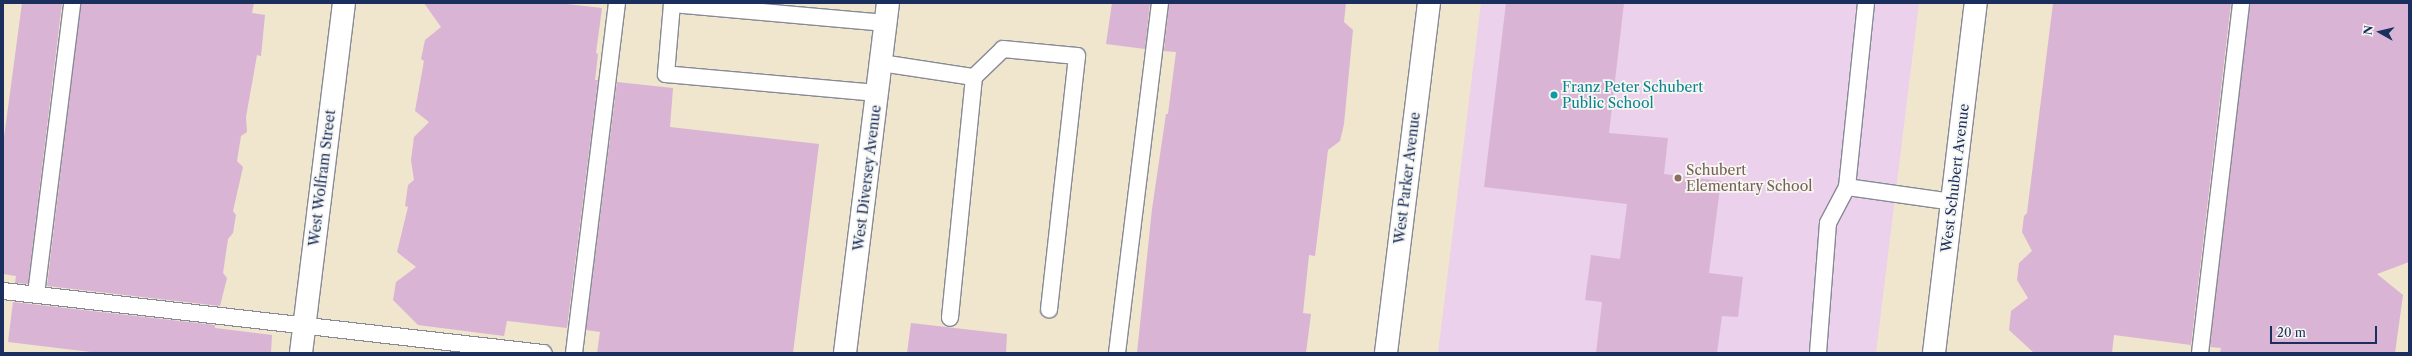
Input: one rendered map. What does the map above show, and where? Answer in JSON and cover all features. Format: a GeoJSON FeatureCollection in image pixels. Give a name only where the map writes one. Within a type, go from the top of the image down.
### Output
{"type":"FeatureCollection","features":[{"type":"Feature","properties":{"kind":"street","name":"West Wolfram Street"},"geometry":{"type":"LineString","coordinates":[[301,353],[344,3]]}},
{"type":"Feature","properties":{"kind":"street","name":"West Parker Avenue"},"geometry":{"type":"LineString","coordinates":[[1386,353],[1429,3]]}},
{"type":"Feature","properties":{"kind":"street","name":"West Schubert Avenue"},"geometry":{"type":"LineString","coordinates":[[1934,353],[1976,3]]}},
{"type":"Feature","properties":{"kind":"street","name":"West Diversey Avenue"},"geometry":{"type":"LineString","coordinates":[[845,353],[887,13]]}},
{"type":"Feature","properties":{"kind":"lane"},"geometry":{"type":"LineString","coordinates":[[36,294],[72,3]]}},
{"type":"Feature","properties":{"kind":"lane"},"geometry":{"type":"LineString","coordinates":[[574,353],[617,3]]}},
{"type":"Feature","properties":{"kind":"lane"},"geometry":{"type":"LineString","coordinates":[[1117,353],[1160,3]]}},
{"type":"Feature","properties":{"kind":"lane"},"geometry":{"type":"LineString","coordinates":[[1818,353],[1828,223],[1846,187],[1866,3]]}},
{"type":"Feature","properties":{"kind":"lane"},"geometry":{"type":"LineString","coordinates":[[2200,353],[2241,3]]}},
{"type":"Feature","properties":{"kind":"lane"},"geometry":{"type":"LineString","coordinates":[[877,93],[666,74],[672,4],[887,13]]}},
{"type":"Feature","properties":{"kind":"lane"},"geometry":{"type":"LineString","coordinates":[[950,318],[974,77],[1003,49],[1077,56],[1049,309]]}},
{"type":"Feature","properties":{"kind":"lane"},"geometry":{"type":"LineString","coordinates":[[881,63],[974,77]]}},
{"type":"Feature","properties":{"kind":"lane"},"geometry":{"type":"LineString","coordinates":[[1846,187],[1953,202]]}},
{"type":"Feature","properties":{"kind":"lane"},"geometry":{"type":"LineString","coordinates":[[3,290],[544,353]]}},
{"type":"Feature","properties":{"kind":"shaded area","name":"Schubert Elementary School"},"geometry":{"type":"Polygon","coordinates":[[[1481,3],[1919,3],[1876,353],[1438,353],[1481,3]]]}},
{"type":"Feature","properties":{"kind":"building"},"geometry":{"type":"Polygon","coordinates":[[[22,3],[62,3],[28,284],[15,283],[16,276],[3,274],[3,145],[22,3]]]}},
{"type":"Feature","properties":{"kind":"building"},"geometry":{"type":"Polygon","coordinates":[[[81,3],[254,3],[252,13],[265,15],[261,56],[257,55],[246,117],[247,132],[241,136],[237,161],[243,167],[233,211],[236,215],[233,233],[228,239],[223,273],[227,278],[220,306],[47,286],[81,3]]]}},
{"type":"Feature","properties":{"kind":"building"},"geometry":{"type":"Polygon","coordinates":[[[424,3],[558,3],[602,8],[596,53],[598,54],[595,80],[598,80],[567,328],[507,321],[504,336],[418,325],[393,300],[396,282],[416,267],[397,252],[408,207],[405,206],[408,185],[414,180],[411,160],[414,137],[429,122],[415,111],[424,61],[421,59],[425,40],[441,27],[424,3]]]}},
{"type":"Feature","properties":{"kind":"building"},"geometry":{"type":"Polygon","coordinates":[[[1112,3],[1150,3],[1145,49],[1106,44],[1112,3]]]}},
{"type":"Feature","properties":{"kind":"building"},"geometry":{"type":"Polygon","coordinates":[[[1169,3],[1346,3],[1344,22],[1353,30],[1344,124],[1340,141],[1328,150],[1315,256],[1309,255],[1303,313],[1311,314],[1306,353],[1137,353],[1152,209],[1166,114],[1168,114],[1176,52],[1164,51],[1169,3]]]}},
{"type":"Feature","properties":{"kind":"building"},"geometry":{"type":"Polygon","coordinates":[[[1506,3],[1624,3],[1609,133],[1668,138],[1664,174],[1721,181],[1709,273],[1743,277],[1738,317],[1722,316],[1717,353],[1596,353],[1602,302],[1585,300],[1591,255],[1620,259],[1627,204],[1484,187],[1506,3]]]}},
{"type":"Feature","properties":{"kind":"building"},"geometry":{"type":"Polygon","coordinates":[[[2053,3],[2231,3],[2191,345],[2114,335],[2112,353],[2034,353],[2009,330],[2011,311],[2028,298],[2017,280],[2019,263],[2032,251],[2022,232],[2024,216],[2027,213],[2053,3]]]}},
{"type":"Feature","properties":{"kind":"building"},"geometry":{"type":"Polygon","coordinates":[[[2250,3],[2409,3],[2409,262],[2377,274],[2403,295],[2395,353],[2220,353],[2221,348],[2210,347],[2250,3]]]}},
{"type":"Feature","properties":{"kind":"building"},"geometry":{"type":"Polygon","coordinates":[[[617,82],[673,88],[670,127],[819,144],[793,353],[597,353],[600,332],[586,330],[617,82]]]}},
{"type":"Feature","properties":{"kind":"building"},"geometry":{"type":"Polygon","coordinates":[[[13,302],[215,325],[215,328],[272,335],[271,353],[99,353],[8,342],[13,302]]]}},
{"type":"Feature","properties":{"kind":"building"},"geometry":{"type":"Polygon","coordinates":[[[911,323],[1007,334],[1006,353],[907,353],[911,323]]]}},
{"type":"Feature","properties":{"kind":"place","name":"Franz Peter Schubert Public School"},"geometry":{"type":"Point","coordinates":[1554,95]}},
{"type":"Feature","properties":{"kind":"place","name":"Schubert Elementary School"},"geometry":{"type":"Point","coordinates":[1678,178]}}]}
